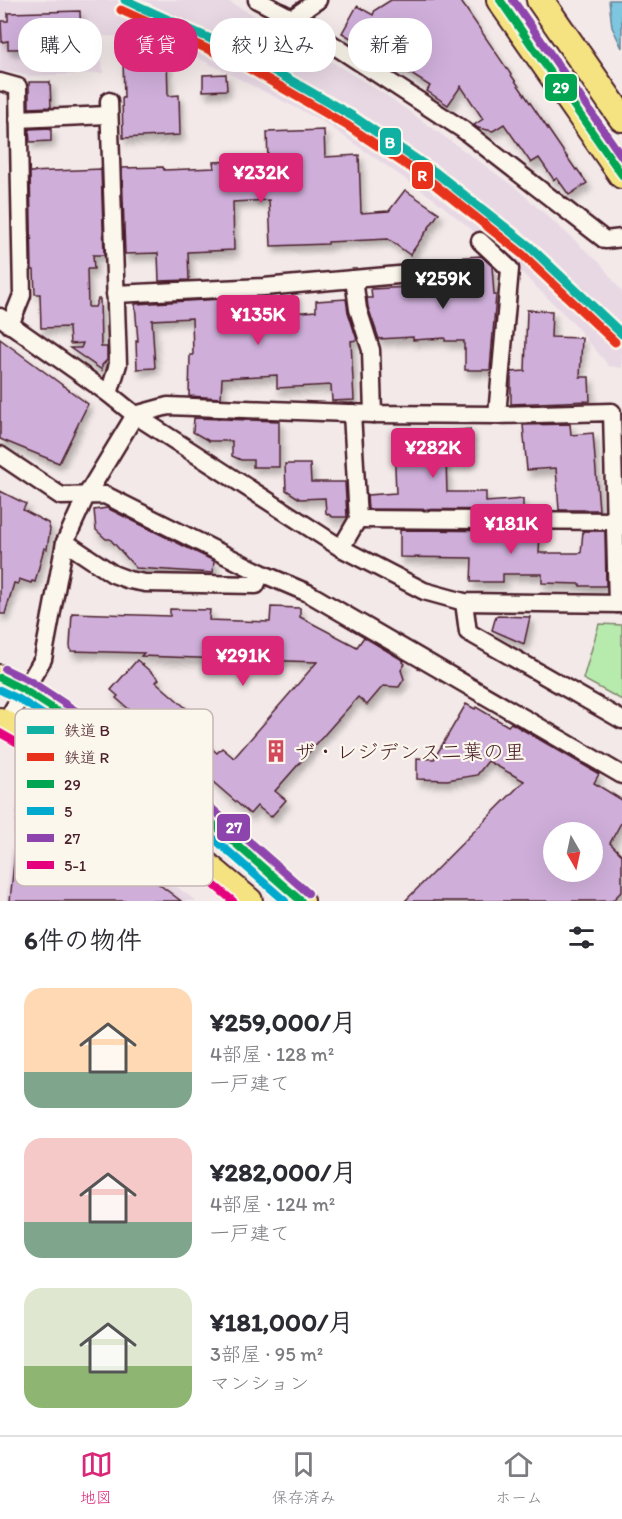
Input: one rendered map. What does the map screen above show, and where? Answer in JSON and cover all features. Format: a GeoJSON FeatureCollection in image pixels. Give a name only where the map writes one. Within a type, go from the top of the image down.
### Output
{"type":"FeatureCollection","features":[{"type":"Feature","properties":{"kind":"main road"},"geometry":{"type":"LineString","coordinates":[[500,0],[622,175]]}},
{"type":"Feature","properties":{"kind":"main road"},"geometry":{"type":"LineString","coordinates":[[540,0],[622,118]]}},
{"type":"Feature","properties":{"kind":"main road"},"geometry":{"type":"LineString","coordinates":[[0,678],[54,709]]}},
{"type":"Feature","properties":{"kind":"main road"},"geometry":{"type":"LineString","coordinates":[[213,824],[301,901]]}},
{"type":"Feature","properties":{"kind":"main road"},"geometry":{"type":"LineString","coordinates":[[213,871],[249,901]]}},
{"type":"Feature","properties":{"kind":"street"},"geometry":{"type":"LineString","coordinates":[[257,0],[292,18],[318,0]]}},
{"type":"Feature","properties":{"kind":"street"},"geometry":{"type":"LineString","coordinates":[[336,47],[462,129],[606,240],[622,238]]}},
{"type":"Feature","properties":{"kind":"street"},"geometry":{"type":"LineString","coordinates":[[0,82],[18,87],[22,295],[5,321],[135,415],[340,548],[424,591],[464,602],[619,604],[612,412],[497,415],[373,414],[168,406],[135,415],[86,496],[65,542],[43,659],[3,722]]}},
{"type":"Feature","properties":{"kind":"street"},"geometry":{"type":"LineString","coordinates":[[18,119],[109,108],[118,364],[109,394]]}},
{"type":"Feature","properties":{"kind":"street"},"geometry":{"type":"LineString","coordinates":[[480,241],[510,269],[497,415]]}},
{"type":"Feature","properties":{"kind":"street"},"geometry":{"type":"LineString","coordinates":[[115,294],[264,287],[432,272]]}},
{"type":"Feature","properties":{"kind":"street"},"geometry":{"type":"LineString","coordinates":[[354,279],[358,309],[371,350],[373,414]]}},
{"type":"Feature","properties":{"kind":"street"},"geometry":{"type":"LineString","coordinates":[[340,548],[358,519],[352,413]]}},
{"type":"Feature","properties":{"kind":"street"},"geometry":{"type":"LineString","coordinates":[[0,455],[61,496],[105,495],[261,573],[308,593],[622,775]]}},
{"type":"Feature","properties":{"kind":"street"},"geometry":{"type":"LineString","coordinates":[[358,519],[615,521]]}},
{"type":"Feature","properties":{"kind":"street"},"geometry":{"type":"LineString","coordinates":[[65,542],[113,574],[145,583],[256,585],[261,573]]}},
{"type":"Feature","properties":{"kind":"street"},"geometry":{"type":"LineString","coordinates":[[464,602],[468,632],[622,720]]}},
{"type":"Feature","properties":{"kind":"shaded area"},"geometry":{"type":"Polygon","coordinates":[[[0,0],[226,0],[259,18],[210,18],[210,64],[198,58],[198,18],[114,18],[114,36],[102,36],[102,18],[18,18],[18,72],[102,72],[102,61],[103,73],[28,76],[16,72],[0,72],[0,0]]]}},
{"type":"Feature","properties":{"kind":"shaded area"},"geometry":{"type":"Polygon","coordinates":[[[336,65],[392,99],[516,188],[601,264],[622,292],[622,368],[609,366],[574,324],[508,259],[434,199],[322,121],[226,72],[336,72],[336,65]]]}},
{"type":"Feature","properties":{"kind":"shaded area"},"geometry":{"type":"Polygon","coordinates":[[[15,815],[15,886],[176,886],[196,901],[6,901],[15,815]]]}},
{"type":"Feature","properties":{"kind":"green space"},"geometry":{"type":"Polygon","coordinates":[[[599,624],[622,625],[622,700],[583,679],[599,624]]]}},
{"type":"Feature","properties":{"kind":"water"},"geometry":{"type":"Polygon","coordinates":[[[609,0],[622,0],[622,48],[612,27],[609,0]]]}},
{"type":"Feature","properties":{"kind":"building"},"geometry":{"type":"Polygon","coordinates":[[[391,0],[460,0],[587,183],[569,195],[557,178],[554,180],[539,158],[531,163],[504,124],[493,131],[474,125],[483,119],[461,86],[448,105],[427,91],[430,86],[408,72],[432,72],[432,18],[350,18],[357,6],[373,15],[375,10],[391,0]]]}},
{"type":"Feature","properties":{"kind":"building"},"geometry":{"type":"Polygon","coordinates":[[[80,11],[80,18],[18,18],[18,49],[8,49],[8,41],[2,42],[1,21],[8,21],[8,13],[80,11]]]}},
{"type":"Feature","properties":{"kind":"building"},"geometry":{"type":"Polygon","coordinates":[[[348,22],[348,36],[342,33],[348,22]]]}},
{"type":"Feature","properties":{"kind":"building"},"geometry":{"type":"Polygon","coordinates":[[[123,72],[167,72],[168,96],[179,95],[180,135],[123,138],[122,98],[124,98],[123,72]]]}},
{"type":"Feature","properties":{"kind":"building"},"geometry":{"type":"Polygon","coordinates":[[[226,74],[227,90],[203,91],[203,75],[226,74]]]}},
{"type":"Feature","properties":{"kind":"building"},"geometry":{"type":"Polygon","coordinates":[[[29,82],[50,82],[51,107],[29,108],[29,82]]]}},
{"type":"Feature","properties":{"kind":"building"},"geometry":{"type":"Polygon","coordinates":[[[51,128],[51,141],[30,142],[29,129],[51,128]]]}},
{"type":"Feature","properties":{"kind":"building"},"geometry":{"type":"Polygon","coordinates":[[[324,130],[325,157],[359,155],[361,213],[389,211],[405,190],[439,213],[410,255],[388,239],[271,246],[269,200],[233,202],[234,250],[188,252],[189,280],[159,281],[158,253],[125,254],[122,168],[163,167],[164,170],[214,168],[213,162],[268,160],[267,132],[324,130]]]}},
{"type":"Feature","properties":{"kind":"building"},"geometry":{"type":"Polygon","coordinates":[[[101,169],[104,255],[93,255],[94,269],[87,269],[88,307],[95,307],[100,299],[101,347],[107,347],[107,360],[102,365],[102,370],[70,348],[81,348],[83,343],[70,344],[69,327],[41,328],[40,294],[35,294],[34,270],[32,270],[30,172],[101,169]]]}},
{"type":"Feature","properties":{"kind":"building"},"geometry":{"type":"Polygon","coordinates":[[[481,256],[492,266],[494,295],[496,295],[490,370],[465,370],[464,341],[445,341],[445,338],[413,340],[413,337],[379,339],[368,307],[367,298],[372,298],[371,289],[409,287],[409,285],[452,279],[451,258],[481,256]]]}},
{"type":"Feature","properties":{"kind":"building"},"geometry":{"type":"Polygon","coordinates":[[[222,299],[223,318],[316,311],[316,301],[346,299],[357,340],[351,341],[354,400],[332,401],[331,385],[277,388],[277,375],[222,378],[221,398],[189,396],[190,355],[193,355],[192,318],[152,320],[155,368],[137,369],[136,341],[138,341],[135,304],[222,299]]]}},
{"type":"Feature","properties":{"kind":"building"},"geometry":{"type":"Polygon","coordinates":[[[527,310],[552,311],[551,337],[582,338],[580,377],[589,377],[590,401],[511,404],[511,372],[525,371],[527,310]]]}},
{"type":"Feature","properties":{"kind":"building"},"geometry":{"type":"Polygon","coordinates":[[[0,339],[88,404],[59,463],[0,439],[0,339]]]}},
{"type":"Feature","properties":{"kind":"building"},"geometry":{"type":"Polygon","coordinates":[[[194,418],[279,421],[279,467],[253,467],[253,460],[241,460],[232,456],[232,441],[209,441],[193,432],[194,418]]]}},
{"type":"Feature","properties":{"kind":"building"},"geometry":{"type":"Polygon","coordinates":[[[570,424],[571,435],[593,433],[599,510],[559,510],[556,468],[527,470],[523,425],[570,424]]]}},
{"type":"Feature","properties":{"kind":"building"},"geometry":{"type":"Polygon","coordinates":[[[470,429],[473,457],[446,459],[447,492],[486,492],[486,502],[523,499],[523,510],[368,509],[367,495],[396,493],[394,442],[450,441],[449,431],[470,429]]]}},
{"type":"Feature","properties":{"kind":"building"},"geometry":{"type":"Polygon","coordinates":[[[285,464],[310,464],[311,482],[345,482],[347,517],[333,517],[326,513],[325,498],[300,499],[286,490],[285,464]]]}},
{"type":"Feature","properties":{"kind":"building"},"geometry":{"type":"Polygon","coordinates":[[[0,491],[26,504],[23,510],[48,523],[50,529],[47,549],[44,548],[35,582],[19,579],[18,584],[14,583],[5,614],[0,614],[0,491]]]}},
{"type":"Feature","properties":{"kind":"building"},"geometry":{"type":"Polygon","coordinates":[[[107,508],[214,561],[213,573],[136,568],[110,539],[106,539],[96,530],[94,510],[107,508]]]}},
{"type":"Feature","properties":{"kind":"building"},"geometry":{"type":"Polygon","coordinates":[[[400,530],[540,531],[539,553],[581,553],[583,531],[605,531],[606,586],[542,583],[542,574],[503,574],[503,582],[471,582],[472,558],[400,557],[400,530]]]}},
{"type":"Feature","properties":{"kind":"building"},"geometry":{"type":"Polygon","coordinates":[[[271,607],[300,608],[300,617],[357,647],[364,637],[404,661],[405,664],[401,670],[404,679],[399,687],[383,686],[367,705],[358,697],[275,791],[286,800],[271,817],[257,806],[250,814],[213,782],[213,750],[217,753],[222,748],[234,758],[317,662],[141,656],[144,653],[71,651],[70,646],[72,613],[170,616],[170,609],[210,610],[209,620],[270,622],[271,607]]]}},
{"type":"Feature","properties":{"kind":"building"},"geometry":{"type":"Polygon","coordinates":[[[496,616],[530,617],[524,644],[492,630],[496,616]]]}},
{"type":"Feature","properties":{"kind":"building"},"geometry":{"type":"Polygon","coordinates":[[[137,660],[159,679],[156,682],[187,709],[129,709],[111,690],[137,660]]]}},
{"type":"Feature","properties":{"kind":"building"},"geometry":{"type":"Polygon","coordinates":[[[466,704],[475,709],[476,707],[508,726],[511,723],[599,774],[594,783],[622,800],[622,821],[610,843],[622,855],[622,891],[612,901],[405,901],[524,781],[488,761],[477,775],[447,780],[417,779],[417,758],[434,759],[466,704]]]}},
{"type":"Feature","properties":{"kind":"building"},"geometry":{"type":"Polygon","coordinates":[[[15,852],[15,886],[161,886],[181,901],[10,901],[15,852]]]}},
{"type":"Feature","properties":{"kind":"rail line","name":"B"},"geometry":{"type":"LineString","coordinates":[[125,0],[248,56],[354,117],[435,172],[529,246],[622,334]]}},
{"type":"Feature","properties":{"kind":"rail line","name":"R"},"geometry":{"type":"LineString","coordinates":[[121,10],[243,65],[348,126],[429,180],[522,254],[615,342]]}},
{"type":"Feature","properties":{"kind":"transit line","name":"29"},"geometry":{"type":"LineString","coordinates":[[500,0],[622,175]]}},
{"type":"Feature","properties":{"kind":"transit line","name":"27"},"geometry":{"type":"LineString","coordinates":[[513,0],[622,157]]}},
{"type":"Feature","properties":{"kind":"transit line","name":"27"},"geometry":{"type":"LineString","coordinates":[[5,669],[30,681],[73,709]]}},
{"type":"Feature","properties":{"kind":"transit line","name":"29"},"geometry":{"type":"LineString","coordinates":[[0,678],[54,709]]}},
{"type":"Feature","properties":{"kind":"transit line","name":"5"},"geometry":{"type":"LineString","coordinates":[[0,690],[34,709]]}},
{"type":"Feature","properties":{"kind":"transit line","name":"5-1"},"geometry":{"type":"LineString","coordinates":[[0,733],[15,741]]}},
{"type":"Feature","properties":{"kind":"transit line","name":"27"},"geometry":{"type":"LineString","coordinates":[[213,810],[308,893]]}},
{"type":"Feature","properties":{"kind":"transit line","name":"29"},"geometry":{"type":"LineString","coordinates":[[213,824],[301,901]]}},
{"type":"Feature","properties":{"kind":"transit line","name":"5"},"geometry":{"type":"LineString","coordinates":[[213,838],[285,901]]}},
{"type":"Feature","properties":{"kind":"transit line","name":"5-1"},"geometry":{"type":"LineString","coordinates":[[213,884],[233,901]]}},
{"type":"Feature","properties":{"kind":"place","name":"ザ・レジデンス二葉の里"},"geometry":{"type":"Point","coordinates":[276,751]}}]}
